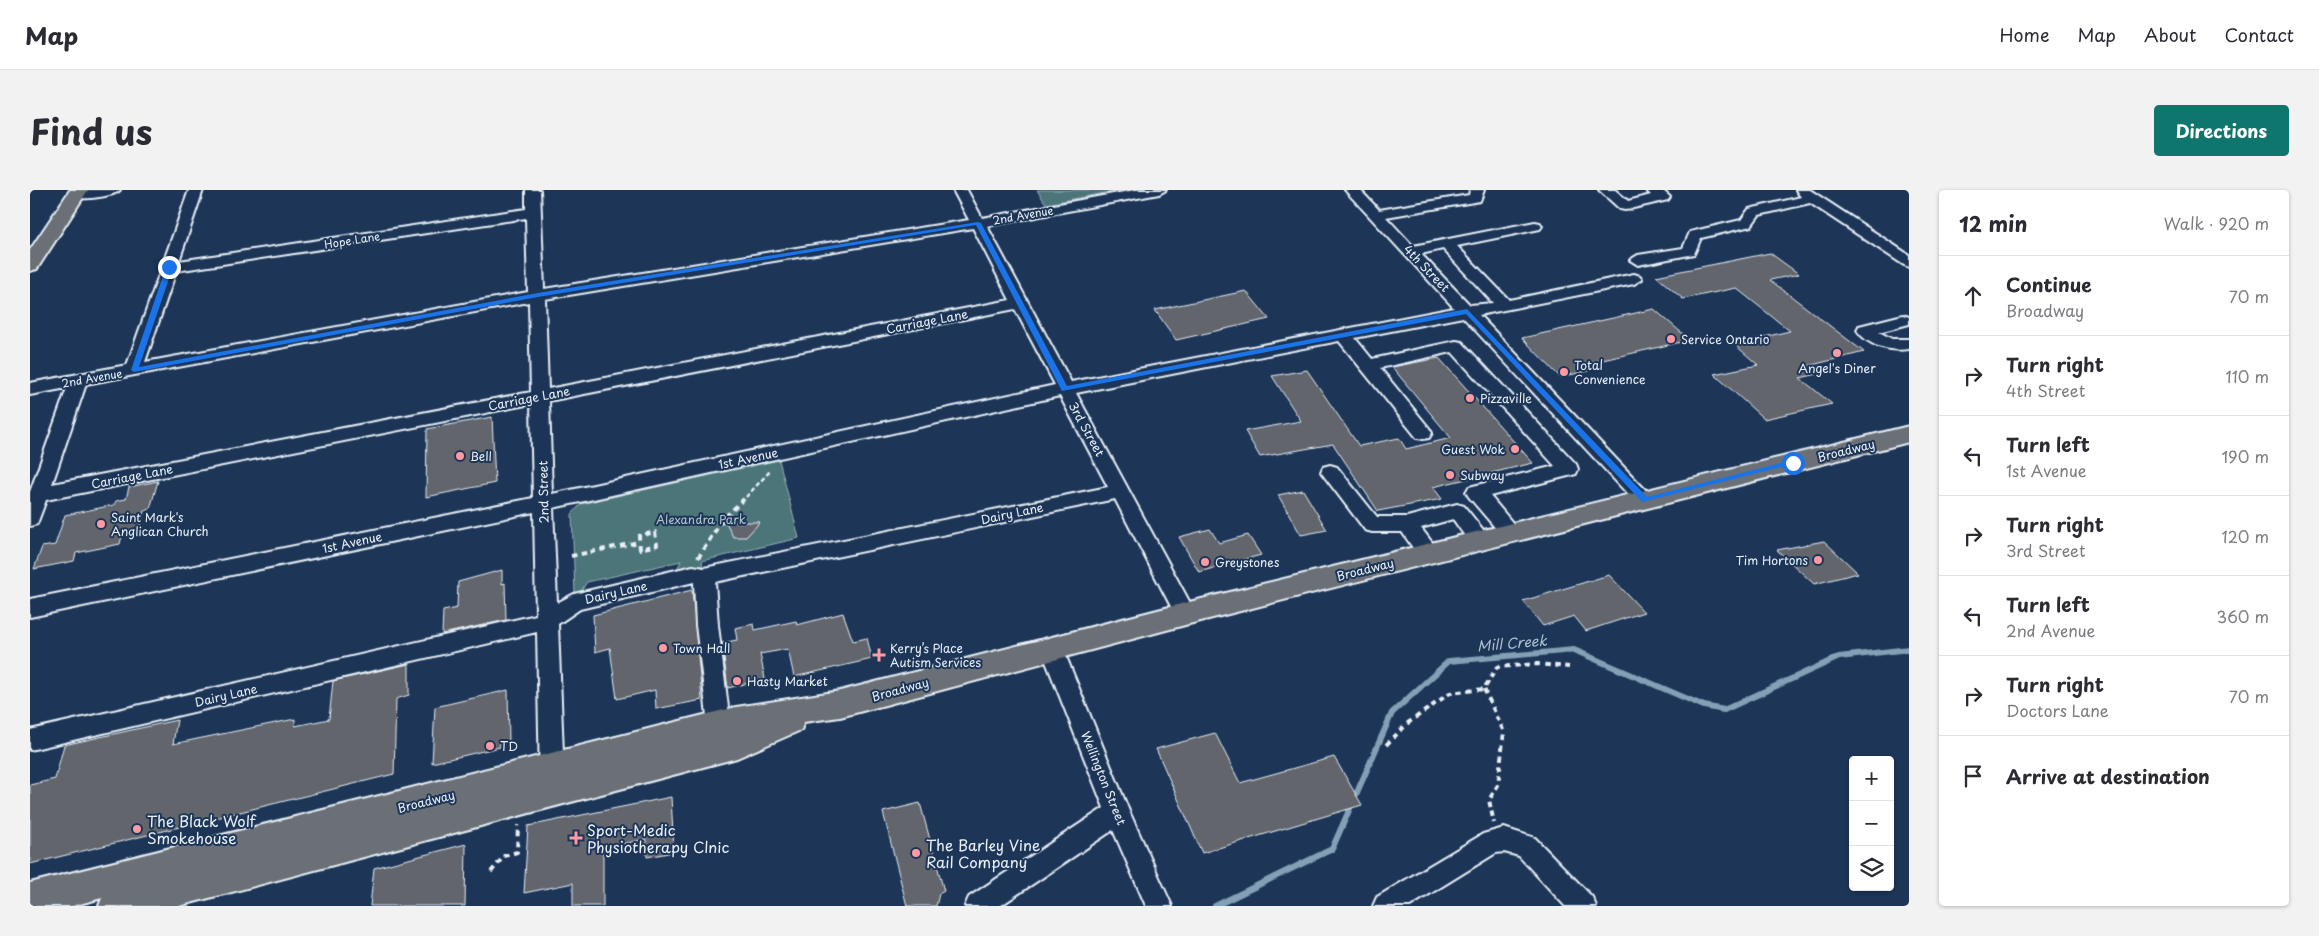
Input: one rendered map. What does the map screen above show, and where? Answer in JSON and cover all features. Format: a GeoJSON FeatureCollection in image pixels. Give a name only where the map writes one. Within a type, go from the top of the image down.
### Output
{"type":"FeatureCollection","features":[{"type":"Feature","properties":{"kind":"main road"},"geometry":{"type":"LineString","coordinates":[[30,265],[36,247],[77,193]]}},
{"type":"Feature","properties":{"kind":"main road","name":"Broadway"},"geometry":{"type":"LineString","coordinates":[[116,906],[552,781],[719,724],[822,708],[1185,614],[1909,434]]}},
{"type":"Feature","properties":{"kind":"main road","name":"Broadway"},"geometry":{"type":"LineString","coordinates":[[34,902],[552,781],[737,744],[822,708]]}},
{"type":"Feature","properties":{"kind":"street"},"geometry":{"type":"LineString","coordinates":[[77,193],[113,190]]}},
{"type":"Feature","properties":{"kind":"street"},"geometry":{"type":"LineString","coordinates":[[134,370],[196,190]]}},
{"type":"Feature","properties":{"kind":"street","name":"2nd Street"},"geometry":{"type":"LineString","coordinates":[[533,190],[538,295],[552,781]]}},
{"type":"Feature","properties":{"kind":"street","name":"3rd Street"},"geometry":{"type":"LineString","coordinates":[[960,190],[1185,614]]}},
{"type":"Feature","properties":{"kind":"street","name":"2nd Avenue"},"geometry":{"type":"LineString","coordinates":[[30,389],[538,295],[978,223],[1160,190]]}},
{"type":"Feature","properties":{"kind":"street","name":"4th Street"},"geometry":{"type":"LineString","coordinates":[[1352,190],[1645,500]]}},
{"type":"Feature","properties":{"kind":"street"},"geometry":{"type":"LineString","coordinates":[[1375,214],[1475,198],[1477,190]]}},
{"type":"Feature","properties":{"kind":"street"},"geometry":{"type":"LineString","coordinates":[[1606,190],[1625,206],[1663,197],[1653,190]]}},
{"type":"Feature","properties":{"kind":"street"},"geometry":{"type":"LineString","coordinates":[[1638,260],[1689,251],[1695,234],[1746,223],[1754,212],[1807,194],[1909,262]]}},
{"type":"Feature","properties":{"kind":"street","name":"Hope Lane"},"geometry":{"type":"LineString","coordinates":[[169,267],[534,212]]}},
{"type":"Feature","properties":{"kind":"street"},"geometry":{"type":"LineString","coordinates":[[1411,252],[1535,226]]}},
{"type":"Feature","properties":{"kind":"street"},"geometry":{"type":"LineString","coordinates":[[1447,244],[1505,306]]}},
{"type":"Feature","properties":{"kind":"street","name":"1st Avenue"},"geometry":{"type":"LineString","coordinates":[[30,608],[543,504],[1065,389],[1467,311],[1505,306],[1634,279]]}},
{"type":"Feature","properties":{"kind":"street","name":"Carriage Lane"},"geometry":{"type":"LineString","coordinates":[[39,494],[1020,303]]}},
{"type":"Feature","properties":{"kind":"street"},"geometry":{"type":"LineString","coordinates":[[1903,320],[1865,330],[1882,343],[1899,346],[1909,344]]}},
{"type":"Feature","properties":{"kind":"street"},"geometry":{"type":"LineString","coordinates":[[1344,336],[1422,433]]}},
{"type":"Feature","properties":{"kind":"street"},"geometry":{"type":"LineString","coordinates":[[1368,365],[1456,346],[1569,469],[1476,492],[1511,533]]}},
{"type":"Feature","properties":{"kind":"street"},"geometry":{"type":"LineString","coordinates":[[30,520],[79,380]]}},
{"type":"Feature","properties":{"kind":"street"},"geometry":{"type":"LineString","coordinates":[[1506,401],[1543,392]]}},
{"type":"Feature","properties":{"kind":"street"},"geometry":{"type":"LineString","coordinates":[[1330,472],[1372,525],[1407,524],[1457,511],[1482,541]]}},
{"type":"Feature","properties":{"kind":"street","name":"Dairy Lane"},"geometry":{"type":"LineString","coordinates":[[30,740],[546,621],[574,602],[698,575],[1121,491]]}},
{"type":"Feature","properties":{"kind":"street"},"geometry":{"type":"LineString","coordinates":[[1407,524],[1430,554]]}},
{"type":"Feature","properties":{"kind":"street"},"geometry":{"type":"LineString","coordinates":[[698,575],[719,724]]}},
{"type":"Feature","properties":{"kind":"street","name":"Wellington Street"},"geometry":{"type":"LineString","coordinates":[[1052,649],[1118,813],[1159,906]]}},
{"type":"Feature","properties":{"kind":"street"},"geometry":{"type":"LineString","coordinates":[[978,906],[1118,813]]}},
{"type":"Feature","properties":{"kind":"street"},"geometry":{"type":"LineString","coordinates":[[1386,906],[1492,842],[1504,840],[1526,846],[1583,906]]}},
{"type":"Feature","properties":{"kind":"path"},"geometry":{"type":"LineString","coordinates":[[698,575],[700,553],[714,529],[763,483],[776,461],[772,453]]}},
{"type":"Feature","properties":{"kind":"path"},"geometry":{"type":"LineString","coordinates":[[722,520],[731,524]]}},
{"type":"Feature","properties":{"kind":"path"},"geometry":{"type":"LineString","coordinates":[[656,532],[657,545],[640,549],[640,542],[639,536],[656,532]]}},
{"type":"Feature","properties":{"kind":"path"},"geometry":{"type":"LineString","coordinates":[[571,556],[640,542]]}},
{"type":"Feature","properties":{"kind":"path"},"geometry":{"type":"LineString","coordinates":[[1484,689],[1497,667],[1537,664],[1569,667]]}},
{"type":"Feature","properties":{"kind":"path"},"geometry":{"type":"LineString","coordinates":[[1386,745],[1408,723],[1450,694],[1484,689]]}},
{"type":"Feature","properties":{"kind":"path"},"geometry":{"type":"LineString","coordinates":[[1484,689],[1504,732],[1498,785],[1489,800],[1491,817],[1504,840]]}},
{"type":"Feature","properties":{"kind":"green space"},"geometry":{"type":"Polygon","coordinates":[[[1037,190],[1121,190],[1046,204],[1037,190]]]}},
{"type":"Feature","properties":{"kind":"green space","name":"Alexandra Park"},"geometry":{"type":"Polygon","coordinates":[[[779,460],[799,538],[702,561],[703,568],[675,573],[681,561],[587,582],[579,594],[575,594],[572,514],[581,504],[779,460]]]}},
{"type":"Feature","properties":{"kind":"building"},"geometry":{"type":"Polygon","coordinates":[[[1770,253],[1799,274],[1770,280],[1864,352],[1808,366],[1818,374],[1800,378],[1832,404],[1764,419],[1714,374],[1758,365],[1734,344],[1790,331],[1736,288],[1683,299],[1656,276],[1770,253]]]}},
{"type":"Feature","properties":{"kind":"building"},"geometry":{"type":"Polygon","coordinates":[[[1246,291],[1269,319],[1176,340],[1155,310],[1246,291]]]}},
{"type":"Feature","properties":{"kind":"building"},"geometry":{"type":"Polygon","coordinates":[[[1654,309],[1690,340],[1581,365],[1588,371],[1560,377],[1522,338],[1654,309]]]}},
{"type":"Feature","properties":{"kind":"building"},"geometry":{"type":"Polygon","coordinates":[[[1439,358],[1533,463],[1433,487],[1442,499],[1378,511],[1333,444],[1260,457],[1245,431],[1301,421],[1272,376],[1307,370],[1359,446],[1399,438],[1406,449],[1451,438],[1392,367],[1439,358]]]}},
{"type":"Feature","properties":{"kind":"building","name":"Bell"},"geometry":{"type":"Polygon","coordinates":[[[492,417],[495,483],[426,497],[427,429],[492,417]]]}},
{"type":"Feature","properties":{"kind":"building","name":"Saint Mark's Anglican Church"},"geometry":{"type":"Polygon","coordinates":[[[158,481],[150,509],[144,511],[138,533],[122,536],[120,544],[76,553],[74,561],[34,569],[42,547],[55,545],[65,515],[114,505],[116,501],[126,499],[129,487],[158,481]]]}},
{"type":"Feature","properties":{"kind":"building"},"geometry":{"type":"Polygon","coordinates":[[[1303,490],[1327,530],[1301,535],[1278,495],[1303,490]]]}},
{"type":"Feature","properties":{"kind":"building"},"geometry":{"type":"Polygon","coordinates":[[[726,522],[760,522],[746,537],[733,537],[726,522]]]}},
{"type":"Feature","properties":{"kind":"building"},"geometry":{"type":"Polygon","coordinates":[[[1210,529],[1219,543],[1248,535],[1261,555],[1199,572],[1179,537],[1210,529]]]}},
{"type":"Feature","properties":{"kind":"building"},"geometry":{"type":"Polygon","coordinates":[[[1824,541],[1858,573],[1814,584],[1777,550],[1824,541]]]}},
{"type":"Feature","properties":{"kind":"building"},"geometry":{"type":"Polygon","coordinates":[[[502,570],[502,584],[505,583],[506,620],[442,634],[443,611],[457,608],[458,582],[502,570]]]}},
{"type":"Feature","properties":{"kind":"building"},"geometry":{"type":"Polygon","coordinates":[[[1609,575],[1644,612],[1586,631],[1574,616],[1543,626],[1523,601],[1609,575]]]}},
{"type":"Feature","properties":{"kind":"building","name":"Town Hall"},"geometry":{"type":"Polygon","coordinates":[[[692,590],[702,700],[656,709],[655,690],[617,699],[610,648],[595,652],[593,615],[692,590]]]}},
{"type":"Feature","properties":{"kind":"building"},"geometry":{"type":"Polygon","coordinates":[[[843,613],[853,641],[867,638],[872,659],[794,677],[788,649],[760,654],[765,679],[728,688],[722,643],[737,640],[735,628],[754,624],[755,630],[796,621],[797,625],[843,613]]]}},
{"type":"Feature","properties":{"kind":"building"},"geometry":{"type":"Polygon","coordinates":[[[409,664],[409,695],[396,699],[394,774],[30,864],[30,785],[55,779],[64,745],[177,720],[173,744],[295,719],[295,726],[329,719],[333,681],[409,664]]]}},
{"type":"Feature","properties":{"kind":"building"},"geometry":{"type":"Polygon","coordinates":[[[508,690],[509,741],[500,743],[500,747],[432,763],[435,707],[508,690]]]}},
{"type":"Feature","properties":{"kind":"building"},"geometry":{"type":"Polygon","coordinates":[[[1215,733],[1240,783],[1334,757],[1362,805],[1202,853],[1156,749],[1215,733]]]}},
{"type":"Feature","properties":{"kind":"building"},"geometry":{"type":"Polygon","coordinates":[[[671,797],[674,852],[647,857],[646,839],[603,848],[603,906],[573,906],[573,883],[524,893],[528,826],[671,797]]]}},
{"type":"Feature","properties":{"kind":"building"},"geometry":{"type":"Polygon","coordinates":[[[920,803],[944,891],[939,894],[936,906],[907,906],[883,812],[920,803]]]}},
{"type":"Feature","properties":{"kind":"building"},"geometry":{"type":"Polygon","coordinates":[[[466,844],[465,906],[370,906],[374,868],[466,844]]]}},
{"type":"Feature","properties":{"kind":"waterway","name":"Mill Creek"},"geometry":{"type":"LineString","coordinates":[[1215,906],[1332,849],[1392,713],[1449,661],[1574,650],[1704,706],[1724,710],[1839,657],[1909,649]]}},
{"type":"Feature","properties":{"kind":"place","name":"Service Ontario"},"geometry":{"type":"Point","coordinates":[1671,339]}},
{"type":"Feature","properties":{"kind":"place","name":"Angel's Diner"},"geometry":{"type":"Point","coordinates":[1837,353]}},
{"type":"Feature","properties":{"kind":"place","name":"Total Convenience"},"geometry":{"type":"Point","coordinates":[1564,372]}},
{"type":"Feature","properties":{"kind":"place","name":"Pizzaville"},"geometry":{"type":"Point","coordinates":[1470,398]}},
{"type":"Feature","properties":{"kind":"place","name":"Guest Wok"},"geometry":{"type":"Point","coordinates":[1515,449]}},
{"type":"Feature","properties":{"kind":"place","name":"Bell"},"geometry":{"type":"Point","coordinates":[460,456]}},
{"type":"Feature","properties":{"kind":"place","name":"Subway"},"geometry":{"type":"Point","coordinates":[1450,475]}},
{"type":"Feature","properties":{"kind":"place","name":"Saint Mark's Anglican Church"},"geometry":{"type":"Point","coordinates":[101,524]}},
{"type":"Feature","properties":{"kind":"place","name":"Tim Hortons"},"geometry":{"type":"Point","coordinates":[1818,560]}},
{"type":"Feature","properties":{"kind":"place","name":"Greystones"},"geometry":{"type":"Point","coordinates":[1205,562]}},
{"type":"Feature","properties":{"kind":"place","name":"Town Hall"},"geometry":{"type":"Point","coordinates":[663,648]}},
{"type":"Feature","properties":{"kind":"place","name":"Kerry’s Place Autism Services"},"geometry":{"type":"Point","coordinates":[879,655]}},
{"type":"Feature","properties":{"kind":"place","name":"Hasty Market"},"geometry":{"type":"Point","coordinates":[737,681]}},
{"type":"Feature","properties":{"kind":"place","name":"TD"},"geometry":{"type":"Point","coordinates":[490,746]}},
{"type":"Feature","properties":{"kind":"place","name":"The Black Wolf Smokehouse"},"geometry":{"type":"Point","coordinates":[137,829]}},
{"type":"Feature","properties":{"kind":"place","name":"Sport-Medic Physiotherapy Clnic"},"geometry":{"type":"Point","coordinates":[576,838]}},
{"type":"Feature","properties":{"kind":"place","name":"The Barley Vine Rail Company"},"geometry":{"type":"Point","coordinates":[916,853]}},
{"type":"Feature","properties":{"kind":"route"},"geometry":{"type":"LineString","coordinates":[[169,267],[134,370],[538,295],[978,223],[1065,389],[1467,311],[1645,500],[1793,463]]}}]}
